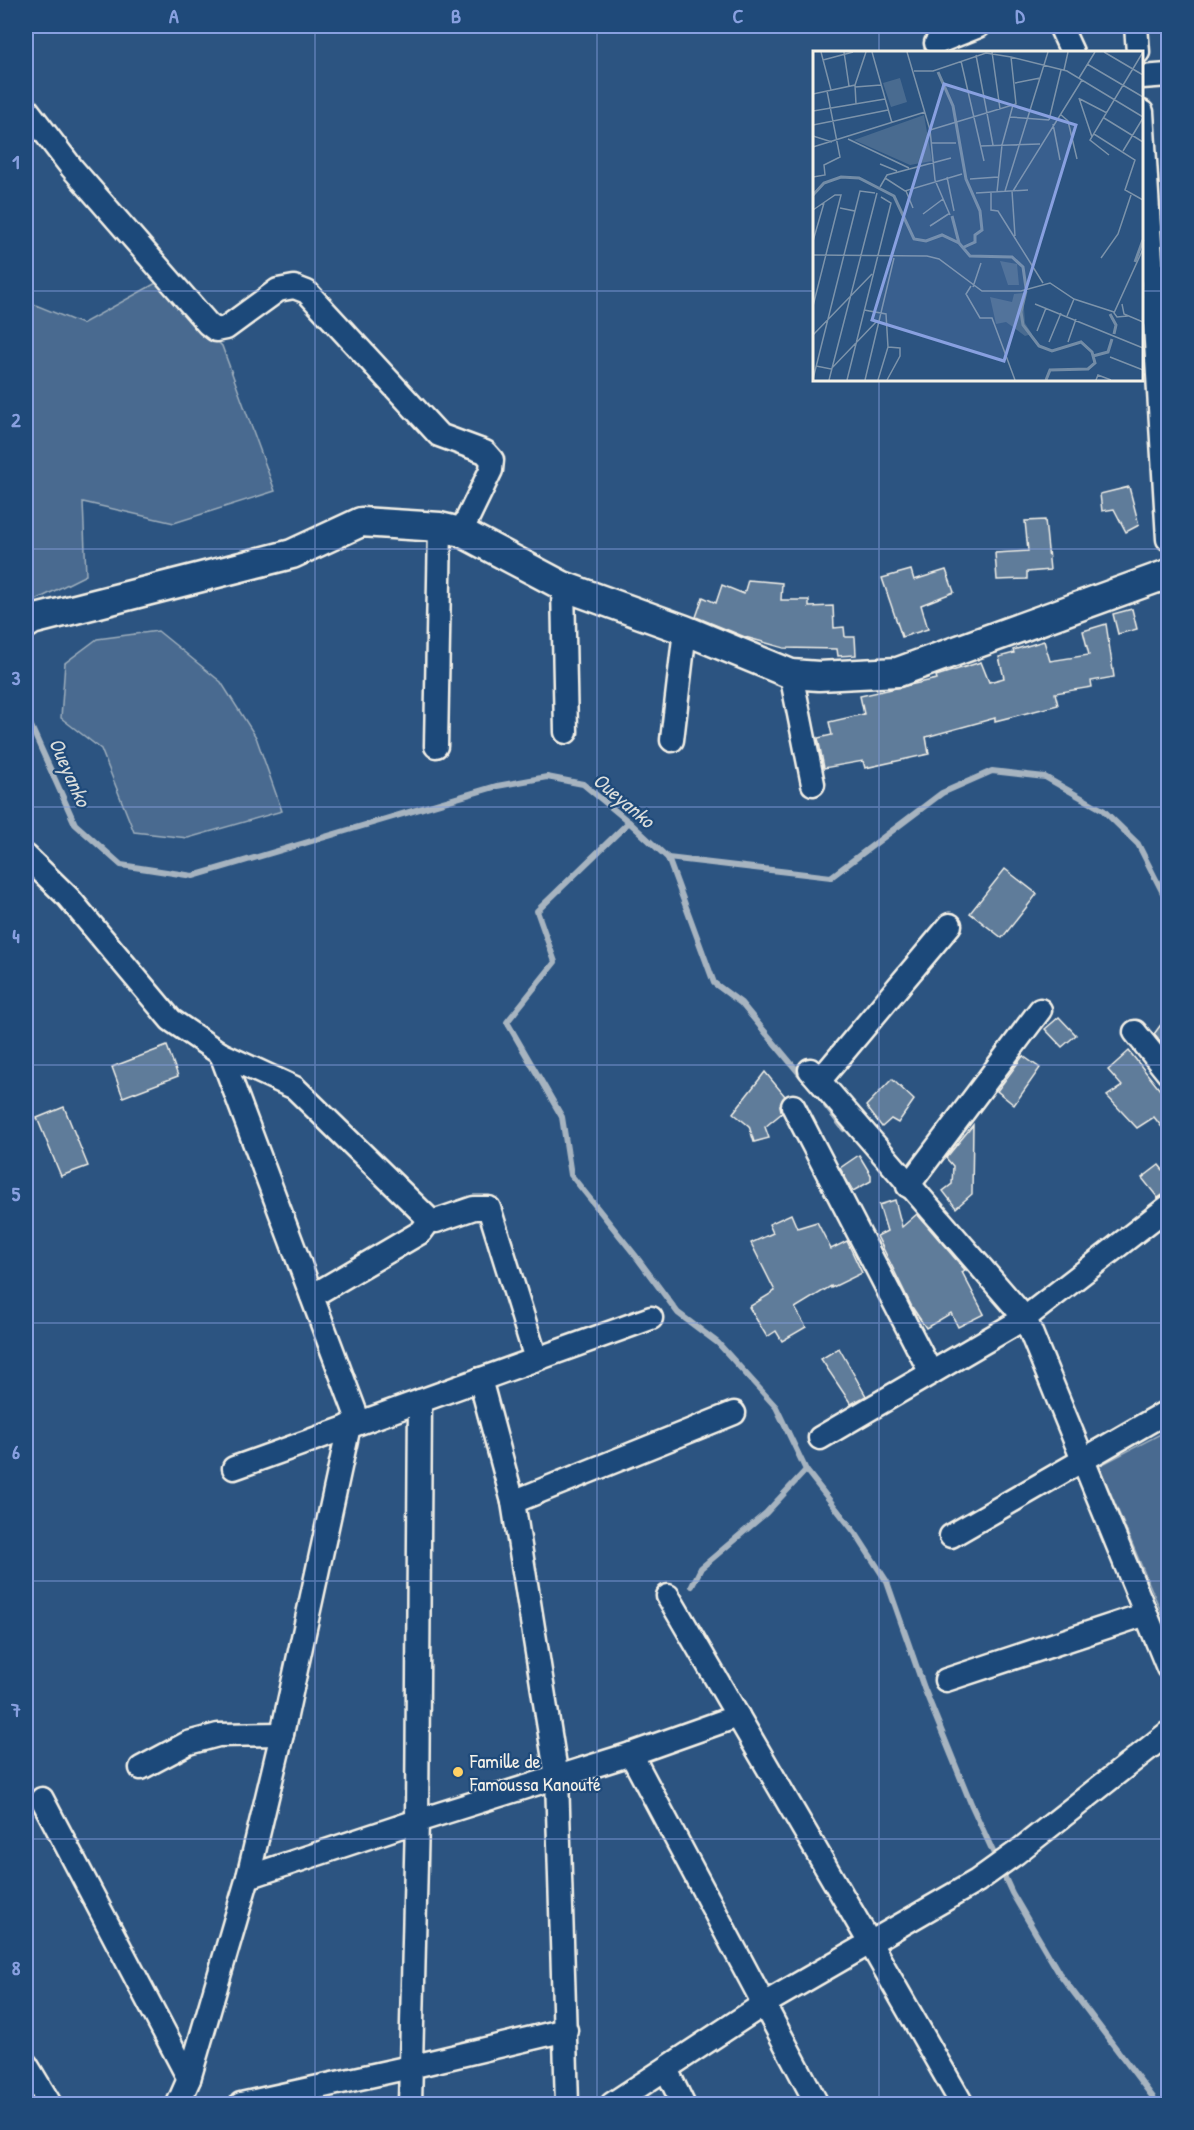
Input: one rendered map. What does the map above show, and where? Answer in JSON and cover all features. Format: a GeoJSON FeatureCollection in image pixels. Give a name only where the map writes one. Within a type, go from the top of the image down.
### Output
{"type":"FeatureCollection","features":[{"type":"Feature","properties":{"kind":"street"},"geometry":{"type":"LineString","coordinates":[[936,43],[979,26]]}},
{"type":"Feature","properties":{"kind":"street"},"geometry":{"type":"LineString","coordinates":[[1060,26],[1072,51]]}},
{"type":"Feature","properties":{"kind":"street"},"geometry":{"type":"LineString","coordinates":[[1136,26],[1138,51]]}},
{"type":"Feature","properties":{"kind":"street"},"geometry":{"type":"LineString","coordinates":[[1143,77],[1168,75]]}},
{"type":"Feature","properties":{"kind":"street"},"geometry":{"type":"LineString","coordinates":[[26,108],[72,168],[208,324],[216,330],[226,328],[278,290],[294,286],[307,292],[439,435],[485,452],[492,460],[491,470],[451,530],[436,746]]}},
{"type":"Feature","properties":{"kind":"street"},"geometry":{"type":"LineString","coordinates":[[1143,128],[1168,538]]}},
{"type":"Feature","properties":{"kind":"street"},"geometry":{"type":"LineString","coordinates":[[26,624],[32,620],[292,554],[361,522],[451,530],[563,586],[685,630],[791,674],[819,676],[898,672],[1168,574]]}},
{"type":"Feature","properties":{"kind":"street"},"geometry":{"type":"LineString","coordinates":[[563,586],[566,732]]}},
{"type":"Feature","properties":{"kind":"street"},"geometry":{"type":"LineString","coordinates":[[672,740],[685,630]]}},
{"type":"Feature","properties":{"kind":"street"},"geometry":{"type":"LineString","coordinates":[[791,674],[813,784]]}},
{"type":"Feature","properties":{"kind":"street"},"geometry":{"type":"LineString","coordinates":[[26,856],[68,897],[171,1020],[221,1054],[295,1088],[430,1220],[436,1221],[474,1208],[489,1208],[536,1359]]}},
{"type":"Feature","properties":{"kind":"street"},"geometry":{"type":"LineString","coordinates":[[950,925],[815,1075],[1025,1318],[1168,1668]]}},
{"type":"Feature","properties":{"kind":"street"},"geometry":{"type":"LineString","coordinates":[[908,1185],[1040,1010]]}},
{"type":"Feature","properties":{"kind":"street"},"geometry":{"type":"LineString","coordinates":[[1135,1032],[1168,1073]]}},
{"type":"Feature","properties":{"kind":"street"},"geometry":{"type":"LineString","coordinates":[[178,2104],[189,2079],[248,1877],[354,1424],[312,1296],[221,1054]]}},
{"type":"Feature","properties":{"kind":"street"},"geometry":{"type":"LineString","coordinates":[[793,1106],[931,1373]]}},
{"type":"Feature","properties":{"kind":"street"},"geometry":{"type":"LineString","coordinates":[[820,1438],[1025,1318],[1168,1207]]}},
{"type":"Feature","properties":{"kind":"street"},"geometry":{"type":"LineString","coordinates":[[312,1296],[421,1232],[430,1220]]}},
{"type":"Feature","properties":{"kind":"street"},"geometry":{"type":"LineString","coordinates":[[234,1467],[651,1318]]}},
{"type":"Feature","properties":{"kind":"street"},"geometry":{"type":"LineString","coordinates":[[480,1379],[513,1502],[557,1778],[567,2104]]}},
{"type":"Feature","properties":{"kind":"street"},"geometry":{"type":"LineString","coordinates":[[410,2104],[417,1821],[420,1401]]}},
{"type":"Feature","properties":{"kind":"street"},"geometry":{"type":"LineString","coordinates":[[951,1536],[1168,1411]]}},
{"type":"Feature","properties":{"kind":"street"},"geometry":{"type":"LineString","coordinates":[[513,1502],[734,1413]]}},
{"type":"Feature","properties":{"kind":"street"},"geometry":{"type":"LineString","coordinates":[[668,1596],[962,2104]]}},
{"type":"Feature","properties":{"kind":"street"},"geometry":{"type":"LineString","coordinates":[[946,1680],[1146,1614]]}},
{"type":"Feature","properties":{"kind":"street"},"geometry":{"type":"LineString","coordinates":[[248,1877],[631,1754],[738,1716]]}},
{"type":"Feature","properties":{"kind":"street"},"geometry":{"type":"LineString","coordinates":[[612,2104],[764,2004],[977,1881],[1168,1733]]}},
{"type":"Feature","properties":{"kind":"street"},"geometry":{"type":"LineString","coordinates":[[141,1768],[188,1743],[218,1735],[282,1734]]}},
{"type":"Feature","properties":{"kind":"street"},"geometry":{"type":"LineString","coordinates":[[631,1754],[817,2104]]}},
{"type":"Feature","properties":{"kind":"street"},"geometry":{"type":"LineString","coordinates":[[42,1798],[189,2079]]}},
{"type":"Feature","properties":{"kind":"street"},"geometry":{"type":"LineString","coordinates":[[241,2104],[566,2030]]}},
{"type":"Feature","properties":{"kind":"street"},"geometry":{"type":"LineString","coordinates":[[26,2064],[31,2087],[50,2104]]}},
{"type":"Feature","properties":{"kind":"street"},"geometry":{"type":"LineString","coordinates":[[666,2069],[683,2104]]}},
{"type":"Feature","properties":{"kind":"shaded area"},"geometry":{"type":"Polygon","coordinates":[[[158,282],[222,346],[275,491],[174,523],[83,502],[86,575],[26,605],[26,301],[82,324],[158,282]]]}},
{"type":"Feature","properties":{"kind":"shaded area"},"geometry":{"type":"Polygon","coordinates":[[[158,631],[221,682],[256,737],[282,811],[188,838],[134,832],[101,749],[61,718],[65,663],[97,639],[158,631]]]}},
{"type":"Feature","properties":{"kind":"shaded area"},"geometry":{"type":"Polygon","coordinates":[[[1168,1430],[1168,1628],[1099,1466],[1168,1430]]]}},
{"type":"Feature","properties":{"kind":"building"},"geometry":{"type":"Polygon","coordinates":[[[1129,487],[1139,525],[1126,532],[1114,509],[1102,511],[1100,494],[1129,487]]]}},
{"type":"Feature","properties":{"kind":"building"},"geometry":{"type":"Polygon","coordinates":[[[1045,520],[1050,570],[1027,572],[1027,579],[997,580],[995,553],[1028,551],[1025,521],[1045,520]]]}},
{"type":"Feature","properties":{"kind":"building"},"geometry":{"type":"Polygon","coordinates":[[[911,570],[914,580],[946,570],[954,592],[921,605],[928,629],[902,637],[882,578],[911,570]]]}},
{"type":"Feature","properties":{"kind":"building"},"geometry":{"type":"Polygon","coordinates":[[[748,580],[782,583],[781,600],[809,600],[809,607],[833,606],[834,628],[844,627],[845,637],[855,637],[856,655],[838,656],[837,649],[784,648],[745,637],[696,617],[703,597],[716,603],[722,585],[744,594],[748,580]]]}},
{"type":"Feature","properties":{"kind":"building"},"geometry":{"type":"Polygon","coordinates":[[[1132,609],[1137,629],[1118,634],[1113,614],[1132,609]]]}},
{"type":"Feature","properties":{"kind":"building"},"geometry":{"type":"Polygon","coordinates":[[[1106,624],[1114,677],[1091,681],[1092,687],[1055,693],[1058,705],[995,721],[995,718],[926,737],[929,754],[865,768],[863,761],[824,768],[818,738],[832,735],[829,722],[864,714],[860,696],[937,679],[936,676],[981,662],[989,682],[1004,678],[999,657],[1014,653],[1013,650],[1044,641],[1050,661],[1089,655],[1083,631],[1106,624]]]}},
{"type":"Feature","properties":{"kind":"building"},"geometry":{"type":"Polygon","coordinates":[[[1005,869],[1037,894],[1002,938],[970,913],[1005,869]]]}},
{"type":"Feature","properties":{"kind":"building"},"geometry":{"type":"Polygon","coordinates":[[[1168,1015],[1168,1052],[1154,1034],[1168,1015]]]}},
{"type":"Feature","properties":{"kind":"building"},"geometry":{"type":"Polygon","coordinates":[[[1059,1017],[1076,1035],[1062,1047],[1045,1029],[1059,1017]]]}},
{"type":"Feature","properties":{"kind":"building"},"geometry":{"type":"Polygon","coordinates":[[[167,1046],[178,1076],[123,1097],[112,1067],[167,1046]]]}},
{"type":"Feature","properties":{"kind":"building"},"geometry":{"type":"Polygon","coordinates":[[[1129,1051],[1168,1100],[1168,1135],[1154,1117],[1137,1128],[1107,1096],[1122,1086],[1108,1070],[1129,1051]]]}},
{"type":"Feature","properties":{"kind":"building"},"geometry":{"type":"Polygon","coordinates":[[[1023,1056],[1040,1068],[1014,1105],[997,1091],[1023,1056]]]}},
{"type":"Feature","properties":{"kind":"building"},"geometry":{"type":"Polygon","coordinates":[[[765,1072],[785,1096],[780,1105],[782,1113],[765,1127],[769,1138],[754,1142],[749,1126],[733,1113],[765,1072]]]}},
{"type":"Feature","properties":{"kind":"building"},"geometry":{"type":"Polygon","coordinates":[[[892,1079],[914,1100],[898,1123],[891,1119],[882,1127],[866,1106],[892,1079]]]}},
{"type":"Feature","properties":{"kind":"building"},"geometry":{"type":"Polygon","coordinates":[[[64,1107],[88,1166],[61,1176],[37,1118],[64,1107]]]}},
{"type":"Feature","properties":{"kind":"building"},"geometry":{"type":"Polygon","coordinates":[[[973,1125],[972,1194],[956,1208],[943,1191],[952,1184],[953,1166],[946,1158],[973,1125]]]}},
{"type":"Feature","properties":{"kind":"building"},"geometry":{"type":"Polygon","coordinates":[[[859,1155],[871,1175],[871,1181],[853,1191],[840,1168],[859,1155]]]}},
{"type":"Feature","properties":{"kind":"building"},"geometry":{"type":"Polygon","coordinates":[[[1159,1165],[1168,1176],[1168,1191],[1158,1198],[1142,1178],[1159,1165]]]}},
{"type":"Feature","properties":{"kind":"building"},"geometry":{"type":"Polygon","coordinates":[[[895,1200],[902,1227],[917,1214],[965,1270],[962,1272],[984,1314],[958,1327],[951,1313],[926,1328],[912,1307],[877,1236],[887,1231],[879,1205],[895,1200]]]}},
{"type":"Feature","properties":{"kind":"building"},"geometry":{"type":"Polygon","coordinates":[[[791,1214],[797,1228],[817,1222],[831,1249],[847,1241],[862,1273],[831,1288],[831,1286],[795,1308],[806,1327],[782,1341],[776,1331],[767,1337],[749,1307],[775,1291],[751,1243],[773,1233],[769,1224],[791,1214]]]}},
{"type":"Feature","properties":{"kind":"building"},"geometry":{"type":"Polygon","coordinates":[[[839,1348],[866,1396],[851,1404],[821,1359],[839,1348]]]}},
{"type":"Feature","properties":{"kind":"waterway","name":"Oueyanko"},"geometry":{"type":"LineString","coordinates":[[26,715],[75,824],[121,865],[193,876],[497,786],[547,777],[583,784],[668,858],[831,877],[942,793],[992,771],[1045,777],[1103,810],[1138,844],[1168,903]]}},
{"type":"Feature","properties":{"kind":"waterway"},"geometry":{"type":"LineString","coordinates":[[629,822],[537,911],[555,962],[507,1022],[562,1117],[571,1175],[678,1313],[718,1343],[776,1407],[806,1470],[856,1534],[887,1582],[924,1688],[972,1806],[1012,1893],[1059,1973],[1158,2104]]}},
{"type":"Feature","properties":{"kind":"waterway"},"geometry":{"type":"LineString","coordinates":[[668,858],[714,983],[741,1003],[804,1079]]}},
{"type":"Feature","properties":{"kind":"waterway"},"geometry":{"type":"LineString","coordinates":[[826,1106],[844,1129]]}},
{"type":"Feature","properties":{"kind":"waterway"},"geometry":{"type":"LineString","coordinates":[[692,1586],[701,1568],[766,1513],[806,1470]]}},
{"type":"Feature","properties":{"kind":"place","name":"Famille de Famoussa Kanouté"},"geometry":{"type":"Point","coordinates":[458,1772]}}]}
